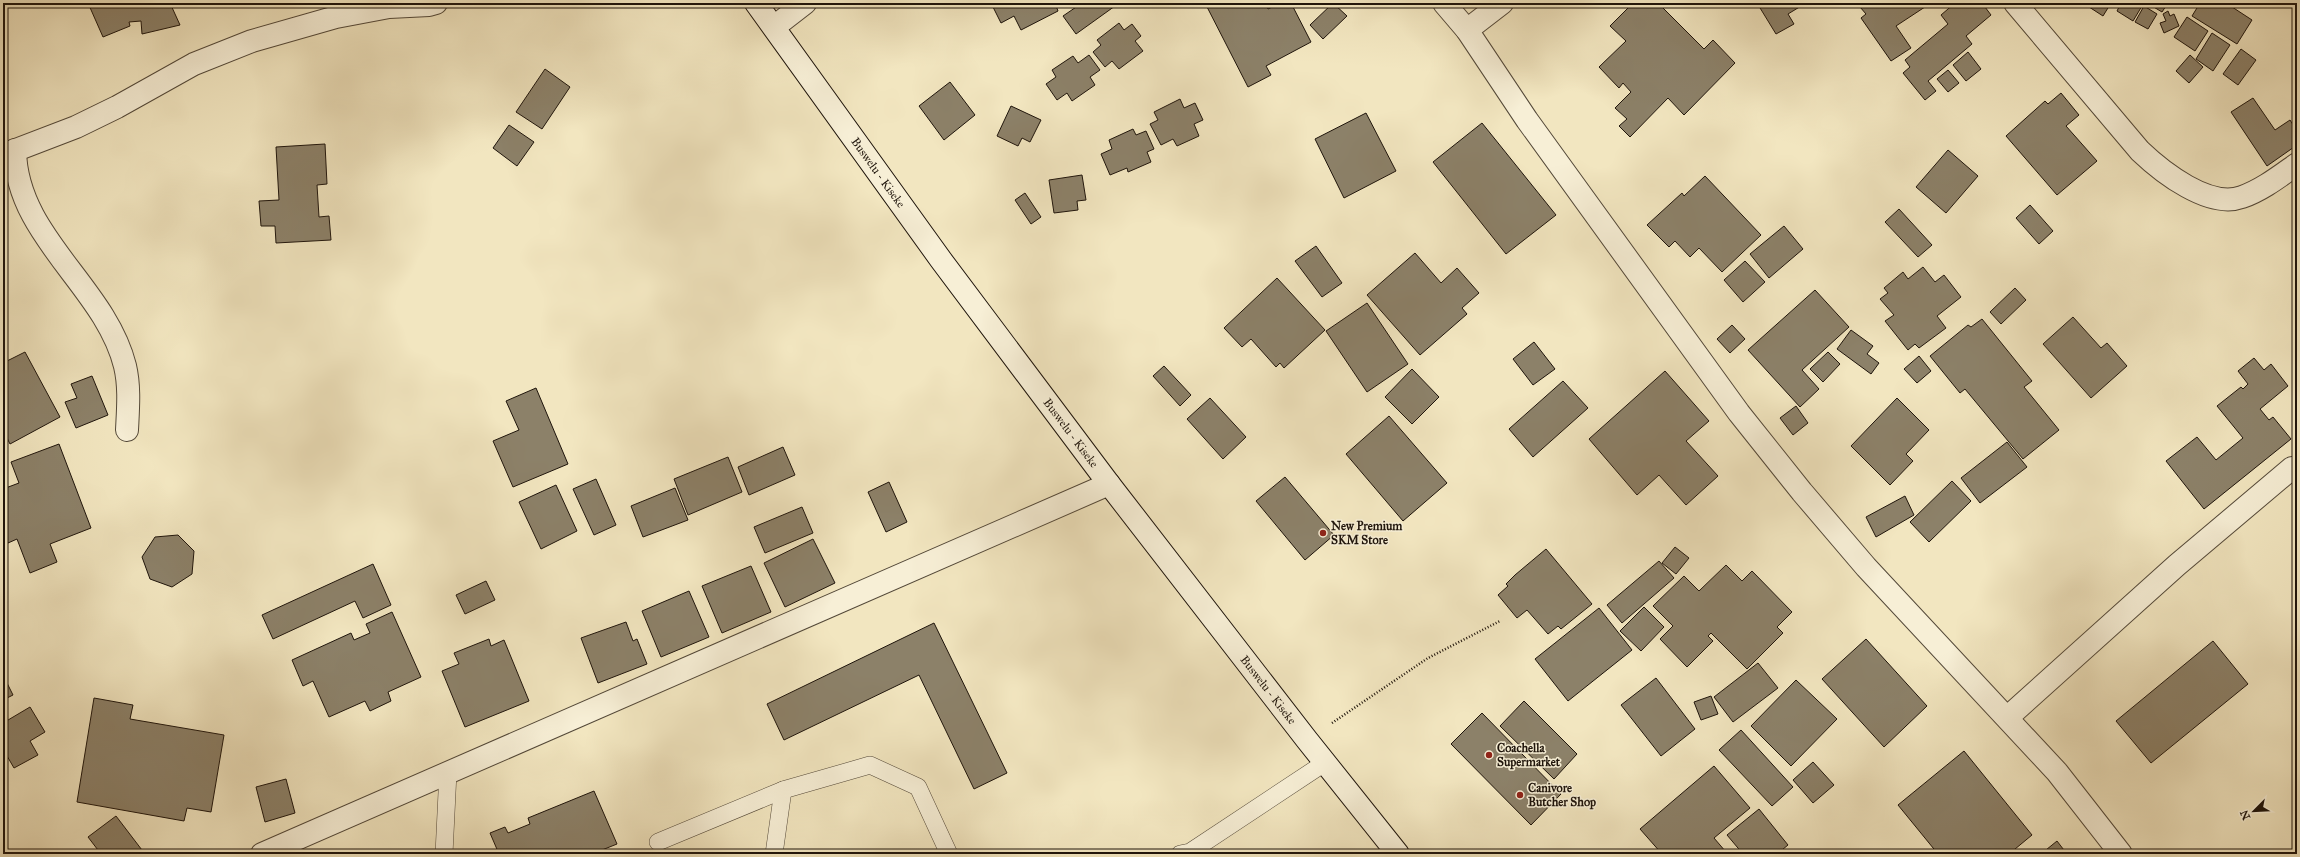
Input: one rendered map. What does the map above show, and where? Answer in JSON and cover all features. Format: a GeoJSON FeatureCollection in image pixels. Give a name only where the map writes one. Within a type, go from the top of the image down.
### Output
{"type":"FeatureCollection","features":[{"type":"Feature","properties":{"kind":"street"},"geometry":{"type":"LineString","coordinates":[[127,430],[128,393],[125,366],[113,334],[91,297],[49,243],[32,213],[9,153],[117,108],[194,64],[252,41],[336,17],[389,7],[429,5],[436,3]]}},
{"type":"Feature","properties":{"kind":"street","name":"Buswelu - Kiseke"},"geometry":{"type":"LineString","coordinates":[[756,3],[941,260],[1109,484],[1307,740],[1398,854]]}},
{"type":"Feature","properties":{"kind":"street"},"geometry":{"type":"LineString","coordinates":[[774,27],[805,3]]}},
{"type":"Feature","properties":{"kind":"street"},"geometry":{"type":"LineString","coordinates":[[1444,3],[1467,30],[1527,120],[1740,413],[1802,492],[1866,567],[2008,717],[2057,772],[2121,854]]}},
{"type":"Feature","properties":{"kind":"street"},"geometry":{"type":"LineString","coordinates":[[1467,30],[1502,3]]}},
{"type":"Feature","properties":{"kind":"street"},"geometry":{"type":"LineString","coordinates":[[2015,3],[2140,151],[2155,166],[2188,187],[2216,197],[2241,198],[2262,187],[2297,164]]}},
{"type":"Feature","properties":{"kind":"street"},"geometry":{"type":"LineString","coordinates":[[2008,717],[2177,565],[2292,468]]}},
{"type":"Feature","properties":{"kind":"street"},"geometry":{"type":"LineString","coordinates":[[262,854],[1109,484]]}},
{"type":"Feature","properties":{"kind":"lane"},"geometry":{"type":"LineString","coordinates":[[1180,854],[1190,852],[1326,762]]}},
{"type":"Feature","properties":{"kind":"lane"},"geometry":{"type":"LineString","coordinates":[[658,842],[783,790],[870,765],[918,787],[949,854]]}},
{"type":"Feature","properties":{"kind":"lane"},"geometry":{"type":"LineString","coordinates":[[444,854],[448,772]]}},
{"type":"Feature","properties":{"kind":"lane"},"geometry":{"type":"LineString","coordinates":[[774,854],[783,790]]}},
{"type":"Feature","properties":{"kind":"path"},"geometry":{"type":"LineString","coordinates":[[1307,740],[1428,658],[1500,621]]}},
{"type":"Feature","properties":{"kind":"building"},"geometry":{"type":"Polygon","coordinates":[[[88,3],[170,3],[180,25],[142,34],[141,21],[129,22],[130,26],[103,37],[88,3]]]}},
{"type":"Feature","properties":{"kind":"building"},"geometry":{"type":"Polygon","coordinates":[[[991,3],[1055,3],[1058,11],[1021,30],[1014,16],[1001,23],[991,3]]]}},
{"type":"Feature","properties":{"kind":"building"},"geometry":{"type":"Polygon","coordinates":[[[1082,3],[1112,3],[1115,6],[1076,34],[1063,16],[1082,3]]]}},
{"type":"Feature","properties":{"kind":"building"},"geometry":{"type":"Polygon","coordinates":[[[1205,3],[1265,3],[1268,9],[1280,3],[1291,3],[1311,42],[1266,66],[1271,75],[1248,87],[1205,3]]]}},
{"type":"Feature","properties":{"kind":"building"},"geometry":{"type":"Polygon","coordinates":[[[1333,3],[1347,16],[1323,39],[1310,25],[1333,3]]]}},
{"type":"Feature","properties":{"kind":"building"},"geometry":{"type":"Polygon","coordinates":[[[1633,3],[1658,3],[1704,49],[1713,40],[1735,63],[1684,115],[1668,98],[1630,137],[1619,126],[1627,119],[1615,108],[1631,92],[1623,83],[1619,88],[1599,67],[1626,41],[1610,26],[1633,3]]]}},
{"type":"Feature","properties":{"kind":"building"},"geometry":{"type":"Polygon","coordinates":[[[1757,3],[1806,3],[1788,14],[1794,24],[1776,34],[1757,3]]]}},
{"type":"Feature","properties":{"kind":"building"},"geometry":{"type":"Polygon","coordinates":[[[1867,3],[1931,3],[1896,26],[1911,48],[1891,61],[1861,18],[1866,14],[1860,7],[1867,3]]]}},
{"type":"Feature","properties":{"kind":"building"},"geometry":{"type":"Polygon","coordinates":[[[1955,3],[1982,3],[1991,15],[1966,36],[1972,44],[1928,81],[1936,91],[1925,100],[1903,73],[1910,67],[1905,60],[1948,24],[1941,15],[1955,3]]]}},
{"type":"Feature","properties":{"kind":"building"},"geometry":{"type":"Polygon","coordinates":[[[2087,3],[2111,3],[2103,16],[2086,5],[2087,3]]]}},
{"type":"Feature","properties":{"kind":"building"},"geometry":{"type":"Polygon","coordinates":[[[2121,3],[2136,3],[2142,6],[2133,21],[2117,11],[2121,3]]]}},
{"type":"Feature","properties":{"kind":"building"},"geometry":{"type":"Polygon","coordinates":[[[2147,3],[2168,3],[2162,12],[2147,3]]]}},
{"type":"Feature","properties":{"kind":"building"},"geometry":{"type":"Polygon","coordinates":[[[2200,3],[2226,3],[2252,20],[2237,44],[2192,16],[2200,3]]]}},
{"type":"Feature","properties":{"kind":"building"},"geometry":{"type":"Polygon","coordinates":[[[2144,6],[2157,14],[2148,29],[2135,22],[2144,6]]]}},
{"type":"Feature","properties":{"kind":"building"},"geometry":{"type":"Polygon","coordinates":[[[2168,11],[2170,16],[2174,14],[2179,26],[2164,33],[2160,23],[2166,21],[2163,14],[2168,11]]]}},
{"type":"Feature","properties":{"kind":"building"},"geometry":{"type":"Polygon","coordinates":[[[2187,17],[2208,31],[2195,51],[2174,37],[2187,17]]]}},
{"type":"Feature","properties":{"kind":"building"},"geometry":{"type":"Polygon","coordinates":[[[1119,23],[1124,30],[1132,24],[1141,36],[1135,41],[1143,51],[1119,69],[1112,61],[1105,67],[1093,52],[1101,45],[1097,40],[1119,23]]]}},
{"type":"Feature","properties":{"kind":"building"},"geometry":{"type":"Polygon","coordinates":[[[2212,33],[2230,45],[2213,71],[2196,59],[2212,33]]]}},
{"type":"Feature","properties":{"kind":"building"},"geometry":{"type":"Polygon","coordinates":[[[2241,49],[2256,60],[2238,85],[2223,74],[2241,49]]]}},
{"type":"Feature","properties":{"kind":"building"},"geometry":{"type":"Polygon","coordinates":[[[1968,52],[1981,69],[1966,81],[1953,65],[1968,52]]]}},
{"type":"Feature","properties":{"kind":"building"},"geometry":{"type":"Polygon","coordinates":[[[1089,55],[1100,70],[1090,77],[1095,85],[1072,101],[1067,93],[1057,100],[1046,84],[1056,77],[1052,70],[1073,56],[1078,63],[1089,55]]]}},
{"type":"Feature","properties":{"kind":"building"},"geometry":{"type":"Polygon","coordinates":[[[2190,55],[2203,67],[2189,83],[2176,71],[2190,55]]]}},
{"type":"Feature","properties":{"kind":"building"},"geometry":{"type":"Polygon","coordinates":[[[545,69],[570,87],[542,129],[516,112],[545,69]]]}},
{"type":"Feature","properties":{"kind":"building"},"geometry":{"type":"Polygon","coordinates":[[[1948,70],[1959,83],[1948,92],[1937,79],[1948,70]]]}},
{"type":"Feature","properties":{"kind":"building"},"geometry":{"type":"Polygon","coordinates":[[[950,82],[975,115],[944,140],[919,106],[950,82]]]}},
{"type":"Feature","properties":{"kind":"building"},"geometry":{"type":"Polygon","coordinates":[[[2061,93],[2079,115],[2066,126],[2097,161],[2057,195],[2006,136],[2045,101],[2048,104],[2061,93]]]}},
{"type":"Feature","properties":{"kind":"building"},"geometry":{"type":"Polygon","coordinates":[[[2253,98],[2275,130],[2290,120],[2297,131],[2297,145],[2267,166],[2231,112],[2253,98]]]}},
{"type":"Feature","properties":{"kind":"building"},"geometry":{"type":"Polygon","coordinates":[[[1180,99],[1184,108],[1195,103],[1203,120],[1194,124],[1199,136],[1177,146],[1173,139],[1161,145],[1150,124],[1158,120],[1154,112],[1180,99]]]}},
{"type":"Feature","properties":{"kind":"building"},"geometry":{"type":"Polygon","coordinates":[[[1011,106],[1041,120],[1030,142],[1022,138],[1018,146],[997,136],[1011,106]]]}},
{"type":"Feature","properties":{"kind":"building"},"geometry":{"type":"Polygon","coordinates":[[[1366,113],[1396,171],[1344,198],[1315,139],[1366,113]]]}},
{"type":"Feature","properties":{"kind":"building"},"geometry":{"type":"Polygon","coordinates":[[[1482,123],[1556,215],[1506,254],[1433,162],[1482,123]]]}},
{"type":"Feature","properties":{"kind":"building"},"geometry":{"type":"Polygon","coordinates":[[[509,125],[534,142],[517,166],[493,148],[509,125]]]}},
{"type":"Feature","properties":{"kind":"building"},"geometry":{"type":"Polygon","coordinates":[[[1133,129],[1136,135],[1146,131],[1154,149],[1147,152],[1151,162],[1128,172],[1127,168],[1110,175],[1101,154],[1112,149],[1109,140],[1133,129]]]}},
{"type":"Feature","properties":{"kind":"building"},"geometry":{"type":"Polygon","coordinates":[[[325,144],[327,184],[317,185],[319,217],[329,216],[331,240],[276,243],[275,226],[261,226],[259,201],[279,200],[276,147],[325,144]]]}},
{"type":"Feature","properties":{"kind":"building"},"geometry":{"type":"Polygon","coordinates":[[[1948,150],[1978,176],[1946,213],[1916,187],[1948,150]]]}},
{"type":"Feature","properties":{"kind":"building"},"geometry":{"type":"Polygon","coordinates":[[[1082,175],[1086,200],[1077,201],[1078,210],[1054,213],[1049,180],[1082,175]]]}},
{"type":"Feature","properties":{"kind":"building"},"geometry":{"type":"Polygon","coordinates":[[[1705,176],[1761,235],[1722,272],[1699,248],[1690,257],[1675,241],[1669,247],[1647,225],[1682,193],[1684,196],[1705,176]]]}},
{"type":"Feature","properties":{"kind":"building"},"geometry":{"type":"Polygon","coordinates":[[[1025,193],[1041,217],[1031,224],[1015,200],[1025,193]]]}},
{"type":"Feature","properties":{"kind":"building"},"geometry":{"type":"Polygon","coordinates":[[[2030,205],[2053,231],[2039,244],[2016,218],[2030,205]]]}},
{"type":"Feature","properties":{"kind":"building"},"geometry":{"type":"Polygon","coordinates":[[[1899,209],[1932,245],[1918,257],[1885,222],[1899,209]]]}},
{"type":"Feature","properties":{"kind":"building"},"geometry":{"type":"Polygon","coordinates":[[[1784,226],[1803,249],[1769,278],[1750,254],[1784,226]]]}},
{"type":"Feature","properties":{"kind":"building"},"geometry":{"type":"Polygon","coordinates":[[[1316,246],[1342,283],[1322,297],[1295,261],[1316,246]]]}},
{"type":"Feature","properties":{"kind":"building"},"geometry":{"type":"Polygon","coordinates":[[[1415,253],[1441,283],[1457,268],[1479,293],[1462,308],[1467,314],[1420,355],[1367,295],[1415,253]]]}},
{"type":"Feature","properties":{"kind":"building"},"geometry":{"type":"Polygon","coordinates":[[[1745,261],[1765,282],[1743,302],[1724,280],[1745,261]]]}},
{"type":"Feature","properties":{"kind":"building"},"geometry":{"type":"Polygon","coordinates":[[[1923,267],[1935,282],[1944,275],[1961,297],[1937,316],[1946,328],[1919,348],[1915,344],[1908,350],[1885,321],[1894,315],[1880,299],[1888,293],[1884,288],[1903,272],[1908,279],[1923,267]]]}},
{"type":"Feature","properties":{"kind":"building"},"geometry":{"type":"Polygon","coordinates":[[[1277,278],[1325,330],[1284,368],[1280,363],[1276,367],[1251,339],[1242,347],[1224,328],[1277,278]]]}},
{"type":"Feature","properties":{"kind":"building"},"geometry":{"type":"Polygon","coordinates":[[[2015,288],[2026,300],[2001,324],[1990,312],[2015,288]]]}},
{"type":"Feature","properties":{"kind":"building"},"geometry":{"type":"Polygon","coordinates":[[[1815,290],[1849,327],[1802,370],[1819,389],[1800,407],[1748,350],[1815,290]]]}},
{"type":"Feature","properties":{"kind":"building"},"geometry":{"type":"Polygon","coordinates":[[[1367,303],[1408,364],[1367,392],[1326,331],[1367,303]]]}},
{"type":"Feature","properties":{"kind":"building"},"geometry":{"type":"Polygon","coordinates":[[[2073,317],[2101,348],[2107,343],[2127,366],[2091,398],[2043,344],[2073,317]]]}},
{"type":"Feature","properties":{"kind":"building"},"geometry":{"type":"Polygon","coordinates":[[[1982,319],[2032,381],[2024,387],[2059,430],[2023,459],[1965,389],[1960,393],[1930,356],[1968,325],[1971,327],[1982,319]]]}},
{"type":"Feature","properties":{"kind":"building"},"geometry":{"type":"Polygon","coordinates":[[[1732,325],[1745,339],[1730,353],[1717,339],[1732,325]]]}},
{"type":"Feature","properties":{"kind":"building"},"geometry":{"type":"Polygon","coordinates":[[[1851,330],[1873,346],[1867,354],[1879,363],[1871,374],[1837,349],[1851,330]]]}},
{"type":"Feature","properties":{"kind":"building"},"geometry":{"type":"Polygon","coordinates":[[[1534,342],[1555,369],[1533,385],[1513,359],[1534,342]]]}},
{"type":"Feature","properties":{"kind":"building"},"geometry":{"type":"Polygon","coordinates":[[[25,352],[60,417],[10,444],[3,430],[3,363],[25,352]]]}},
{"type":"Feature","properties":{"kind":"building"},"geometry":{"type":"Polygon","coordinates":[[[1828,352],[1840,364],[1823,382],[1810,369],[1828,352]]]}},
{"type":"Feature","properties":{"kind":"building"},"geometry":{"type":"Polygon","coordinates":[[[1919,356],[1931,371],[1917,383],[1904,369],[1919,356]]]}},
{"type":"Feature","properties":{"kind":"building"},"geometry":{"type":"Polygon","coordinates":[[[2254,358],[2264,370],[2271,364],[2288,386],[2260,409],[2269,420],[2273,417],[2291,439],[2204,509],[2166,461],[2197,437],[2216,460],[2243,438],[2217,406],[2241,387],[2243,389],[2248,384],[2238,371],[2254,358]]]}},
{"type":"Feature","properties":{"kind":"building"},"geometry":{"type":"Polygon","coordinates":[[[1164,366],[1191,395],[1180,406],[1153,376],[1164,366]]]}},
{"type":"Feature","properties":{"kind":"building"},"geometry":{"type":"Polygon","coordinates":[[[1412,369],[1439,397],[1412,424],[1385,397],[1412,369]]]}},
{"type":"Feature","properties":{"kind":"building"},"geometry":{"type":"Polygon","coordinates":[[[1665,371],[1709,421],[1686,441],[1718,476],[1686,505],[1659,475],[1637,495],[1589,439],[1665,371]]]}},
{"type":"Feature","properties":{"kind":"building"},"geometry":{"type":"Polygon","coordinates":[[[92,376],[108,415],[76,428],[65,402],[77,398],[71,384],[92,376]]]}},
{"type":"Feature","properties":{"kind":"building"},"geometry":{"type":"Polygon","coordinates":[[[1563,381],[1588,408],[1533,457],[1509,429],[1563,381]]]}},
{"type":"Feature","properties":{"kind":"building"},"geometry":{"type":"Polygon","coordinates":[[[536,388],[568,464],[513,487],[493,441],[519,430],[506,401],[536,388]]]}},
{"type":"Feature","properties":{"kind":"building"},"geometry":{"type":"Polygon","coordinates":[[[1210,398],[1246,437],[1223,459],[1187,419],[1210,398]]]}},
{"type":"Feature","properties":{"kind":"building"},"geometry":{"type":"Polygon","coordinates":[[[1897,398],[1929,430],[1906,454],[1913,461],[1890,485],[1851,446],[1897,398]]]}},
{"type":"Feature","properties":{"kind":"building"},"geometry":{"type":"Polygon","coordinates":[[[1796,406],[1808,423],[1793,435],[1780,418],[1796,406]]]}},
{"type":"Feature","properties":{"kind":"building"},"geometry":{"type":"Polygon","coordinates":[[[1389,416],[1447,483],[1403,521],[1346,454],[1389,416]]]}},
{"type":"Feature","properties":{"kind":"building"},"geometry":{"type":"Polygon","coordinates":[[[2007,442],[2027,467],[1980,503],[1961,478],[2007,442]]]}},
{"type":"Feature","properties":{"kind":"building"},"geometry":{"type":"Polygon","coordinates":[[[59,444],[91,528],[50,544],[57,562],[30,573],[17,539],[8,543],[3,531],[3,489],[19,483],[11,462],[59,444]]]}},
{"type":"Feature","properties":{"kind":"building"},"geometry":{"type":"Polygon","coordinates":[[[783,447],[795,475],[749,495],[738,467],[783,447]]]}},
{"type":"Feature","properties":{"kind":"building"},"geometry":{"type":"Polygon","coordinates":[[[728,457],[742,492],[688,515],[674,479],[728,457]]]}},
{"type":"Feature","properties":{"kind":"building"},"geometry":{"type":"Polygon","coordinates":[[[1285,477],[1334,535],[1305,560],[1256,501],[1285,477]]]}},
{"type":"Feature","properties":{"kind":"building"},"geometry":{"type":"Polygon","coordinates":[[[596,479],[616,525],[594,535],[573,489],[596,479]]]}},
{"type":"Feature","properties":{"kind":"building"},"geometry":{"type":"Polygon","coordinates":[[[1952,481],[1971,501],[1929,542],[1910,522],[1952,481]]]}},
{"type":"Feature","properties":{"kind":"building"},"geometry":{"type":"Polygon","coordinates":[[[889,482],[907,522],[886,532],[868,492],[889,482]]]}},
{"type":"Feature","properties":{"kind":"building"},"geometry":{"type":"Polygon","coordinates":[[[556,485],[577,531],[541,549],[519,502],[556,485]]]}},
{"type":"Feature","properties":{"kind":"building"},"geometry":{"type":"Polygon","coordinates":[[[675,488],[688,520],[643,537],[631,506],[675,488]]]}},
{"type":"Feature","properties":{"kind":"building"},"geometry":{"type":"Polygon","coordinates":[[[1905,496],[1914,515],[1876,537],[1866,517],[1905,496]]]}},
{"type":"Feature","properties":{"kind":"building"},"geometry":{"type":"Polygon","coordinates":[[[802,507],[813,533],[765,553],[754,527],[802,507]]]}},
{"type":"Feature","properties":{"kind":"building"},"geometry":{"type":"Polygon","coordinates":[[[178,535],[194,551],[192,574],[172,587],[150,579],[142,557],[155,537],[178,535]]]}},
{"type":"Feature","properties":{"kind":"building"},"geometry":{"type":"Polygon","coordinates":[[[813,539],[835,583],[785,607],[764,563],[813,539]]]}},
{"type":"Feature","properties":{"kind":"building"},"geometry":{"type":"Polygon","coordinates":[[[1675,547],[1689,558],[1676,574],[1662,563],[1675,547]]]}},
{"type":"Feature","properties":{"kind":"building"},"geometry":{"type":"Polygon","coordinates":[[[1546,549],[1592,604],[1561,629],[1558,626],[1548,634],[1527,610],[1517,618],[1498,595],[1508,586],[1506,584],[1515,575],[1546,549]]]}},
{"type":"Feature","properties":{"kind":"building"},"geometry":{"type":"Polygon","coordinates":[[[1659,561],[1674,578],[1622,623],[1607,605],[1659,561]]]}},
{"type":"Feature","properties":{"kind":"building"},"geometry":{"type":"Polygon","coordinates":[[[373,564],[391,605],[363,618],[355,601],[273,639],[262,615],[373,564]]]}},
{"type":"Feature","properties":{"kind":"building"},"geometry":{"type":"Polygon","coordinates":[[[1726,565],[1742,581],[1752,571],[1792,612],[1777,627],[1783,633],[1747,669],[1711,633],[1708,636],[1713,641],[1687,667],[1660,639],[1673,626],[1653,606],[1684,576],[1699,591],[1726,565]]]}},
{"type":"Feature","properties":{"kind":"building"},"geometry":{"type":"Polygon","coordinates":[[[751,566],[771,612],[722,633],[702,586],[751,566]]]}},
{"type":"Feature","properties":{"kind":"building"},"geometry":{"type":"Polygon","coordinates":[[[486,581],[495,600],[465,614],[456,595],[486,581]]]}},
{"type":"Feature","properties":{"kind":"building"},"geometry":{"type":"Polygon","coordinates":[[[689,591],[709,637],[661,657],[642,611],[689,591]]]}},
{"type":"Feature","properties":{"kind":"building"},"geometry":{"type":"Polygon","coordinates":[[[1644,607],[1664,627],[1641,651],[1620,631],[1644,607]]]}},
{"type":"Feature","properties":{"kind":"building"},"geometry":{"type":"Polygon","coordinates":[[[1599,608],[1632,650],[1568,701],[1535,659],[1599,608]]]}},
{"type":"Feature","properties":{"kind":"building"},"geometry":{"type":"Polygon","coordinates":[[[392,612],[421,677],[388,692],[391,701],[370,711],[365,701],[329,717],[313,681],[303,686],[292,660],[351,633],[354,640],[370,633],[366,624],[392,612]]]}},
{"type":"Feature","properties":{"kind":"building"},"geometry":{"type":"Polygon","coordinates":[[[626,622],[633,641],[637,639],[647,664],[598,683],[581,638],[626,622]]]}},
{"type":"Feature","properties":{"kind":"building"},"geometry":{"type":"Polygon","coordinates":[[[934,623],[1007,773],[974,789],[919,675],[784,740],[767,704],[934,623]]]}},
{"type":"Feature","properties":{"kind":"building"},"geometry":{"type":"Polygon","coordinates":[[[489,639],[491,646],[504,640],[529,701],[465,727],[442,671],[459,664],[454,653],[489,639]]]}},
{"type":"Feature","properties":{"kind":"building"},"geometry":{"type":"Polygon","coordinates":[[[1866,639],[1927,706],[1884,747],[1822,679],[1866,639]]]}},
{"type":"Feature","properties":{"kind":"building"},"geometry":{"type":"Polygon","coordinates":[[[2213,641],[2248,684],[2151,763],[2116,721],[2213,641]]]}},
{"type":"Feature","properties":{"kind":"building"},"geometry":{"type":"Polygon","coordinates":[[[1758,663],[1778,688],[1733,722],[1714,697],[1758,663]]]}},
{"type":"Feature","properties":{"kind":"building"},"geometry":{"type":"Polygon","coordinates":[[[3,675],[13,695],[3,700],[3,675]]]}},
{"type":"Feature","properties":{"kind":"building"},"geometry":{"type":"Polygon","coordinates":[[[1656,678],[1695,729],[1661,756],[1621,705],[1656,678]]]}},
{"type":"Feature","properties":{"kind":"building"},"geometry":{"type":"Polygon","coordinates":[[[1796,680],[1837,719],[1791,766],[1751,726],[1796,680]]]}},
{"type":"Feature","properties":{"kind":"building"},"geometry":{"type":"Polygon","coordinates":[[[1711,696],[1718,714],[1701,720],[1694,702],[1711,696]]]}},
{"type":"Feature","properties":{"kind":"building"},"geometry":{"type":"Polygon","coordinates":[[[94,698],[133,705],[130,719],[224,735],[211,812],[187,808],[184,821],[77,802],[94,698]]]}},
{"type":"Feature","properties":{"kind":"building"},"geometry":{"type":"Polygon","coordinates":[[[1524,701],[1577,754],[1554,779],[1500,726],[1524,701]]]}},
{"type":"Feature","properties":{"kind":"building"},"geometry":{"type":"Polygon","coordinates":[[[30,707],[45,732],[30,741],[38,755],[14,768],[3,749],[3,723],[30,707]]]}},
{"type":"Feature","properties":{"kind":"building"},"geometry":{"type":"Polygon","coordinates":[[[1482,713],[1561,794],[1531,825],[1451,744],[1482,713]]]}},
{"type":"Feature","properties":{"kind":"building"},"geometry":{"type":"Polygon","coordinates":[[[1741,730],[1793,787],[1772,806],[1719,750],[1741,730]]]}},
{"type":"Feature","properties":{"kind":"building"},"geometry":{"type":"Polygon","coordinates":[[[1964,751],[2032,835],[2009,854],[1938,854],[1898,805],[1964,751]]]}},
{"type":"Feature","properties":{"kind":"building"},"geometry":{"type":"Polygon","coordinates":[[[1813,762],[1834,785],[1813,803],[1793,780],[1813,762]]]}},
{"type":"Feature","properties":{"kind":"building"},"geometry":{"type":"Polygon","coordinates":[[[1714,766],[1750,808],[1714,838],[1726,852],[1724,854],[1662,854],[1640,829],[1714,766]]]}},
{"type":"Feature","properties":{"kind":"building"},"geometry":{"type":"Polygon","coordinates":[[[286,779],[295,813],[265,822],[256,787],[286,779]]]}},
{"type":"Feature","properties":{"kind":"building"},"geometry":{"type":"Polygon","coordinates":[[[594,791],[617,844],[592,854],[499,854],[490,833],[505,827],[508,833],[530,824],[528,818],[594,791]]]}},
{"type":"Feature","properties":{"kind":"building"},"geometry":{"type":"Polygon","coordinates":[[[1759,809],[1788,845],[1777,854],[1743,854],[1727,835],[1759,809]]]}},
{"type":"Feature","properties":{"kind":"building"},"geometry":{"type":"Polygon","coordinates":[[[116,816],[145,854],[101,854],[88,837],[116,816]]]}},
{"type":"Feature","properties":{"kind":"building"},"geometry":{"type":"Polygon","coordinates":[[[2057,841],[2067,854],[2041,854],[2057,841]]]}},
{"type":"Feature","properties":{"kind":"place","name":"New Premium SKM Store"},"geometry":{"type":"Point","coordinates":[1323,533]}},
{"type":"Feature","properties":{"kind":"place","name":"Coachella Supermarket"},"geometry":{"type":"Point","coordinates":[1489,755]}},
{"type":"Feature","properties":{"kind":"place","name":"Canivore Butcher Shop"},"geometry":{"type":"Point","coordinates":[1520,795]}}]}
